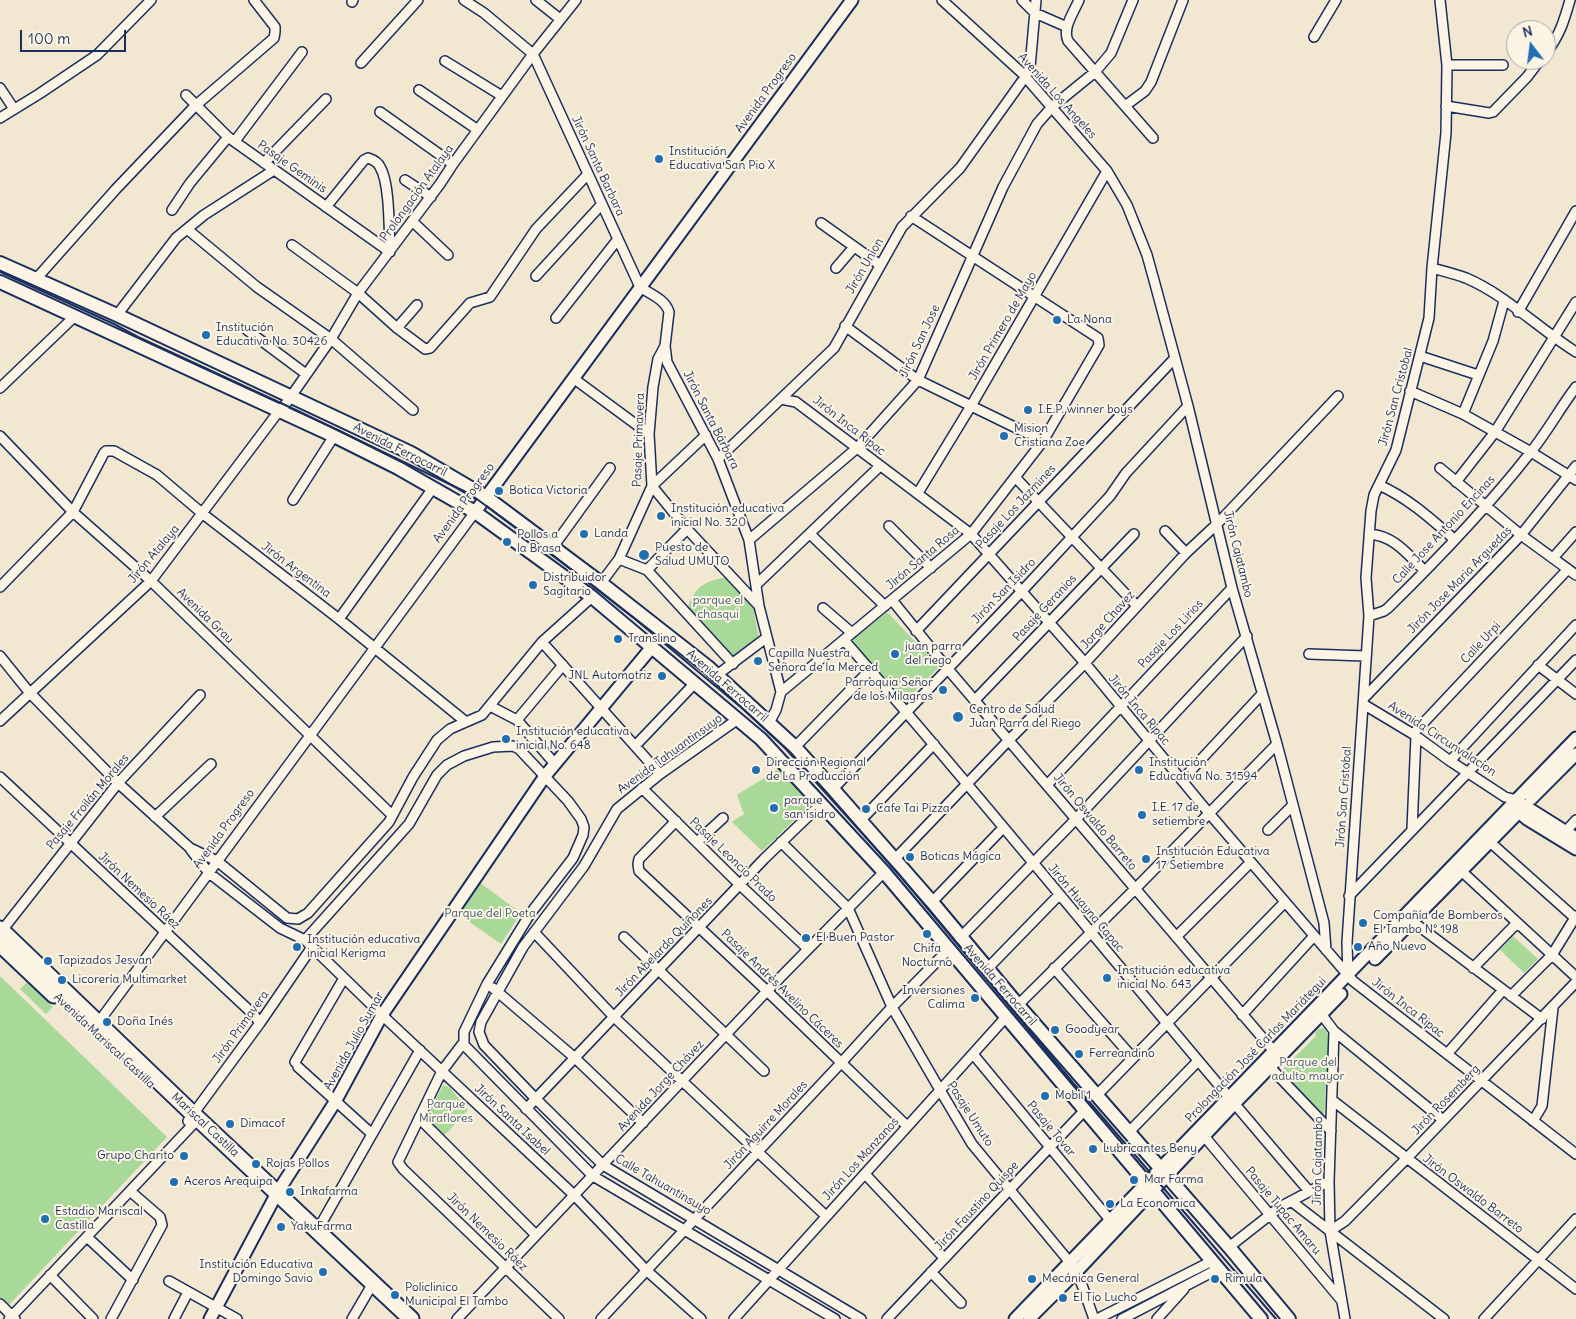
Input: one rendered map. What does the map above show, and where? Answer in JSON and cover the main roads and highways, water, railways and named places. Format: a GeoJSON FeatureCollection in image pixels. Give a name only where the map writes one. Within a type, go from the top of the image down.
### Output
{"type":"FeatureCollection","features":[{"type":"Feature","properties":{"kind":"highway","name":"Mariscal Castilla"},"geometry":{"type":"LineString","coordinates":[[0,934],[98,1022],[193,1120]]}},
{"type":"Feature","properties":{"kind":"highway","name":"Avenida Mariscal Castilla"},"geometry":{"type":"LineString","coordinates":[[0,934],[193,1120],[275,1196]]}},
{"type":"Feature","properties":{"kind":"highway"},"geometry":{"type":"LineString","coordinates":[[275,1196],[317,1231],[400,1319]]}},
{"type":"Feature","properties":{"kind":"highway"},"geometry":{"type":"LineString","coordinates":[[275,1196],[371,1287],[411,1319]]}},
{"type":"Feature","properties":{"kind":"main road","name":"Avenida Ferrocarril"},"geometry":{"type":"LineString","coordinates":[[0,263],[117,315],[285,404],[334,436],[398,468],[475,512],[592,597],[695,683],[761,739],[884,872],[1257,1317]]}},
{"type":"Feature","properties":{"kind":"main road","name":"Avenida Ferrocarril"},"geometry":{"type":"LineString","coordinates":[[0,282],[74,317],[285,404],[411,453],[486,497],[601,583],[717,676],[795,747],[834,789],[1289,1319]]}},
{"type":"Feature","properties":{"kind":"railway"},"geometry":{"type":"LineString","coordinates":[[0,272],[114,324],[470,494],[635,619],[743,709],[785,748],[898,873],[1074,1084],[1276,1319]]}},
{"type":"Feature","properties":{"kind":"place","name":"Institución Educativa San Pio X"},"geometry":{"type":"Point","coordinates":[659,159]}},
{"type":"Feature","properties":{"kind":"place","name":"La Nona"},"geometry":{"type":"Point","coordinates":[1057,320]}},
{"type":"Feature","properties":{"kind":"place","name":"Institución Educativa No. 30426"},"geometry":{"type":"Point","coordinates":[206,335]}},
{"type":"Feature","properties":{"kind":"place","name":"I.E.P. winner boys"},"geometry":{"type":"Point","coordinates":[1028,410]}},
{"type":"Feature","properties":{"kind":"place","name":"Mision Cristiana Zoe"},"geometry":{"type":"Point","coordinates":[1004,436]}},
{"type":"Feature","properties":{"kind":"place","name":"Botica Victoria"},"geometry":{"type":"Point","coordinates":[499,491]}},
{"type":"Feature","properties":{"kind":"place","name":"Institución educativa inicial No. 320"},"geometry":{"type":"Point","coordinates":[661,516]}},
{"type":"Feature","properties":{"kind":"place","name":"Landa"},"geometry":{"type":"Point","coordinates":[584,534]}},
{"type":"Feature","properties":{"kind":"place","name":"Pollos a la Brasa"},"geometry":{"type":"Point","coordinates":[507,542]}},
{"type":"Feature","properties":{"kind":"place","name":"Puesto de Salud UMUTO"},"geometry":{"type":"Point","coordinates":[644,555]}},
{"type":"Feature","properties":{"kind":"place","name":"Distribuidor Sagitario"},"geometry":{"type":"Point","coordinates":[533,585]}},
{"type":"Feature","properties":{"kind":"place","name":"Translino"},"geometry":{"type":"Point","coordinates":[618,639]}},
{"type":"Feature","properties":{"kind":"place","name":"juan parra del riego"},"geometry":{"type":"Point","coordinates":[895,654]}},
{"type":"Feature","properties":{"kind":"place","name":"Capilla Nuestra Señora de la Merced"},"geometry":{"type":"Point","coordinates":[758,661]}},
{"type":"Feature","properties":{"kind":"place","name":"JNL Automotriz"},"geometry":{"type":"Point","coordinates":[662,676]}},
{"type":"Feature","properties":{"kind":"place","name":"Parroquia Señor de los Milagros"},"geometry":{"type":"Point","coordinates":[943,690]}},
{"type":"Feature","properties":{"kind":"place","name":"Centro de Salud Juan Parra del Riego"},"geometry":{"type":"Point","coordinates":[958,717]}},
{"type":"Feature","properties":{"kind":"place","name":"Institución educativa inicial No. 648"},"geometry":{"type":"Point","coordinates":[506,739]}},
{"type":"Feature","properties":{"kind":"place","name":"Dirección Regional de La Producción"},"geometry":{"type":"Point","coordinates":[756,770]}},
{"type":"Feature","properties":{"kind":"place","name":"Institución Educativa No. 31594"},"geometry":{"type":"Point","coordinates":[1139,770]}},
{"type":"Feature","properties":{"kind":"place","name":"parque san isidro"},"geometry":{"type":"Point","coordinates":[774,808]}},
{"type":"Feature","properties":{"kind":"place","name":"Cafe Tai Pizza"},"geometry":{"type":"Point","coordinates":[866,809]}},
{"type":"Feature","properties":{"kind":"place","name":"I.E. 17 de setiembre"},"geometry":{"type":"Point","coordinates":[1142,815]}},
{"type":"Feature","properties":{"kind":"place","name":"Boticas Mágica"},"geometry":{"type":"Point","coordinates":[910,857]}},
{"type":"Feature","properties":{"kind":"place","name":"Institución Educativa 17 Setiembre"},"geometry":{"type":"Point","coordinates":[1146,859]}},
{"type":"Feature","properties":{"kind":"place","name":"Compañía de Bomberos El Tambo Nº 198"},"geometry":{"type":"Point","coordinates":[1363,923]}},
{"type":"Feature","properties":{"kind":"place","name":"Chifa Nocturno"},"geometry":{"type":"Point","coordinates":[927,934]}},
{"type":"Feature","properties":{"kind":"place","name":"El Buen Pastor"},"geometry":{"type":"Point","coordinates":[806,938]}},
{"type":"Feature","properties":{"kind":"place","name":"Institución educativa inicial Kerigma"},"geometry":{"type":"Point","coordinates":[297,947]}},
{"type":"Feature","properties":{"kind":"place","name":"Año Nuevo"},"geometry":{"type":"Point","coordinates":[1358,947]}},
{"type":"Feature","properties":{"kind":"place","name":"Tapizados Jesvan"},"geometry":{"type":"Point","coordinates":[48,961]}},
{"type":"Feature","properties":{"kind":"place","name":"Institución educativa inicial No. 643"},"geometry":{"type":"Point","coordinates":[1107,978]}},
{"type":"Feature","properties":{"kind":"place","name":"Licorería Multimarket"},"geometry":{"type":"Point","coordinates":[62,980]}},
{"type":"Feature","properties":{"kind":"place","name":"Inversiones Calima"},"geometry":{"type":"Point","coordinates":[975,998]}},
{"type":"Feature","properties":{"kind":"place","name":"Doña Inés"},"geometry":{"type":"Point","coordinates":[107,1022]}},
{"type":"Feature","properties":{"kind":"place","name":"Goodyear"},"geometry":{"type":"Point","coordinates":[1055,1030]}},
{"type":"Feature","properties":{"kind":"place","name":"Ferreandino"},"geometry":{"type":"Point","coordinates":[1079,1054]}},
{"type":"Feature","properties":{"kind":"place","name":"Mobil 1"},"geometry":{"type":"Point","coordinates":[1045,1096]}},
{"type":"Feature","properties":{"kind":"place","name":"Dimacof"},"geometry":{"type":"Point","coordinates":[230,1124]}},
{"type":"Feature","properties":{"kind":"place","name":"Lubricantes Beny"},"geometry":{"type":"Point","coordinates":[1093,1149]}},
{"type":"Feature","properties":{"kind":"place","name":"Grupo Charito"},"geometry":{"type":"Point","coordinates":[184,1156]}},
{"type":"Feature","properties":{"kind":"place","name":"Rojas Pollos"},"geometry":{"type":"Point","coordinates":[256,1164]}},
{"type":"Feature","properties":{"kind":"place","name":"Mar Farma"},"geometry":{"type":"Point","coordinates":[1134,1180]}},
{"type":"Feature","properties":{"kind":"place","name":"Aceros Arequipa"},"geometry":{"type":"Point","coordinates":[174,1182]}},
{"type":"Feature","properties":{"kind":"place","name":"Inkafarma"},"geometry":{"type":"Point","coordinates":[290,1192]}},
{"type":"Feature","properties":{"kind":"place","name":"La Economica"},"geometry":{"type":"Point","coordinates":[1110,1204]}},
{"type":"Feature","properties":{"kind":"place","name":"Estadio Mariscal Castilla"},"geometry":{"type":"Point","coordinates":[45,1219]}},
{"type":"Feature","properties":{"kind":"place","name":"YakuFarma"},"geometry":{"type":"Point","coordinates":[281,1227]}},
{"type":"Feature","properties":{"kind":"place","name":"Institución Educativa Domingo Savio"},"geometry":{"type":"Point","coordinates":[323,1272]}},
{"type":"Feature","properties":{"kind":"place","name":"Mecánica General"},"geometry":{"type":"Point","coordinates":[1032,1279]}},
{"type":"Feature","properties":{"kind":"place","name":"Rimula"},"geometry":{"type":"Point","coordinates":[1215,1279]}},
{"type":"Feature","properties":{"kind":"place","name":"Policlinico Municipal El Tambo"},"geometry":{"type":"Point","coordinates":[395,1295]}},
{"type":"Feature","properties":{"kind":"place","name":"El Tio Lucho"},"geometry":{"type":"Point","coordinates":[1063,1298]}},
{"type":"Feature","properties":{"kind":"park label","name":"parque el chasqui"},"geometry":{"type":"Point","coordinates":[718,608]}},
{"type":"Feature","properties":{"kind":"park label","name":"Parque del Poeta"},"geometry":{"type":"Point","coordinates":[490,914]}},
{"type":"Feature","properties":{"kind":"park label","name":"Parque del adulto mayor"},"geometry":{"type":"Point","coordinates":[1308,1070]}},
{"type":"Feature","properties":{"kind":"park label","name":"Parque Miraflores"},"geometry":{"type":"Point","coordinates":[446,1112]}}]}
